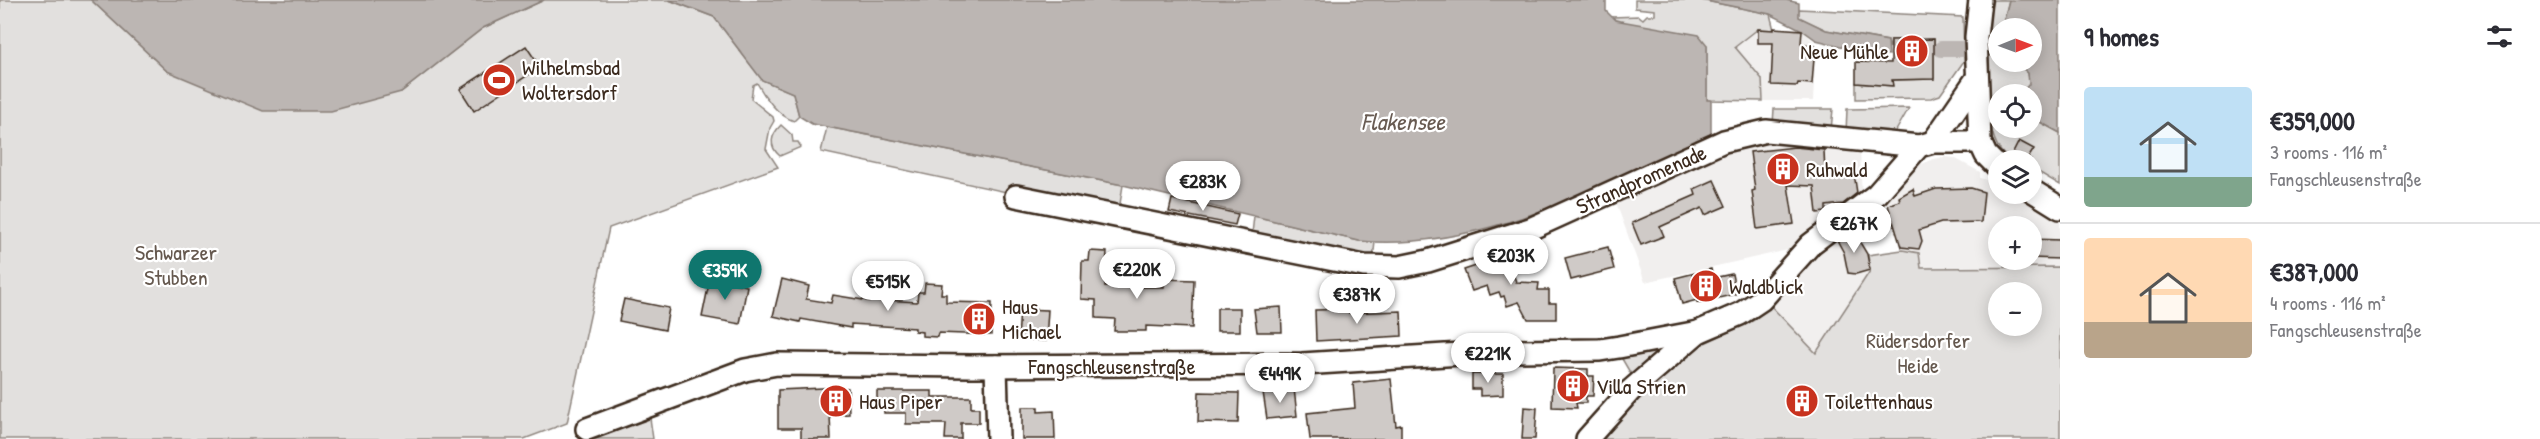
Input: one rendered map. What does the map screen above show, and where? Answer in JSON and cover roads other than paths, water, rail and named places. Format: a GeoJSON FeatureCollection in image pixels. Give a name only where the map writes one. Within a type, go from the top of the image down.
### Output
{"type":"FeatureCollection","features":[{"type":"Feature","properties":{"kind":"street"},"geometry":{"type":"LineString","coordinates":[[1980,0],[1976,37],[1976,71],[1980,142],[1988,157]]}},
{"type":"Feature","properties":{"kind":"street","name":"Fangschleusenstraße"},"geometry":{"type":"LineString","coordinates":[[587,429],[745,370],[777,364],[996,366],[1302,364],[1509,351],[1600,350],[1698,332],[1740,314],[1761,300],[1811,244],[1877,194],[1926,144],[1976,71]]}},
{"type":"Feature","properties":{"kind":"street","name":"Strandpromenade"},"geometry":{"type":"LineString","coordinates":[[1017,196],[1364,266],[1399,267],[1428,261],[1530,229],[1724,141],[1766,131],[1926,144],[1980,142]]}},
{"type":"Feature","properties":{"kind":"street"},"geometry":{"type":"LineString","coordinates":[[2042,197],[2060,208]]}},
{"type":"Feature","properties":{"kind":"street"},"geometry":{"type":"LineString","coordinates":[[1587,439],[1630,391],[1698,332]]}},
{"type":"Feature","properties":{"kind":"street"},"geometry":{"type":"LineString","coordinates":[[996,366],[998,439]]}},
{"type":"Feature","properties":{"kind":"water"},"geometry":{"type":"Polygon","coordinates":[[[91,0],[544,0],[483,28],[401,92],[331,111],[263,111],[167,71],[91,0]]]}},
{"type":"Feature","properties":{"kind":"water","name":"Flakensee"},"geometry":{"type":"Polygon","coordinates":[[[669,0],[1606,0],[1606,11],[1615,20],[1699,35],[1707,45],[1707,100],[1711,100],[1711,135],[1696,140],[1696,145],[1574,198],[1490,227],[1447,237],[1403,242],[1359,241],[1123,185],[812,124],[799,116],[793,93],[762,80],[714,17],[669,0]]]}},
{"type":"Feature","properties":{"kind":"water"},"geometry":{"type":"Polygon","coordinates":[[[1701,0],[1786,0],[1799,3],[1799,17],[1826,30],[1888,41],[1889,55],[1869,53],[1816,40],[1802,30],[1770,14],[1701,0]]]}},
{"type":"Feature","properties":{"kind":"water"},"geometry":{"type":"Polygon","coordinates":[[[2009,0],[2060,0],[2060,133],[2042,123],[2042,84],[2029,84],[2027,72],[2042,72],[2042,18],[2004,18],[2009,0]]]}},
{"type":"Feature","properties":{"kind":"waterway"},"geometry":{"type":"LineString","coordinates":[[1941,49],[1962,49]]}},
{"type":"Feature","properties":{"kind":"place","name":"Neue Mühle"},"geometry":{"type":"Point","coordinates":[1912,51]}},
{"type":"Feature","properties":{"kind":"place","name":"Wilhelmsbad Woltersdorf"},"geometry":{"type":"Point","coordinates":[499,80]}},
{"type":"Feature","properties":{"kind":"place","name":"Ruhwald"},"geometry":{"type":"Point","coordinates":[1783,169]}},
{"type":"Feature","properties":{"kind":"place","name":"Waldblick"},"geometry":{"type":"Point","coordinates":[1706,286]}},
{"type":"Feature","properties":{"kind":"place","name":"Haus Michael"},"geometry":{"type":"Point","coordinates":[979,319]}},
{"type":"Feature","properties":{"kind":"place","name":"Villa Strien"},"geometry":{"type":"Point","coordinates":[1573,386]}},
{"type":"Feature","properties":{"kind":"place","name":"Haus Piper"},"geometry":{"type":"Point","coordinates":[836,401]}},
{"type":"Feature","properties":{"kind":"place","name":"Toilettenhaus"},"geometry":{"type":"Point","coordinates":[1802,401]}},
{"type":"Feature","properties":{"kind":"park label","name":"Schwarzer Stubben"},"geometry":{"type":"Point","coordinates":[176,264]}},
{"type":"Feature","properties":{"kind":"park label","name":"Rüdersdorfer Heide"},"geometry":{"type":"Point","coordinates":[1918,352]}}]}
